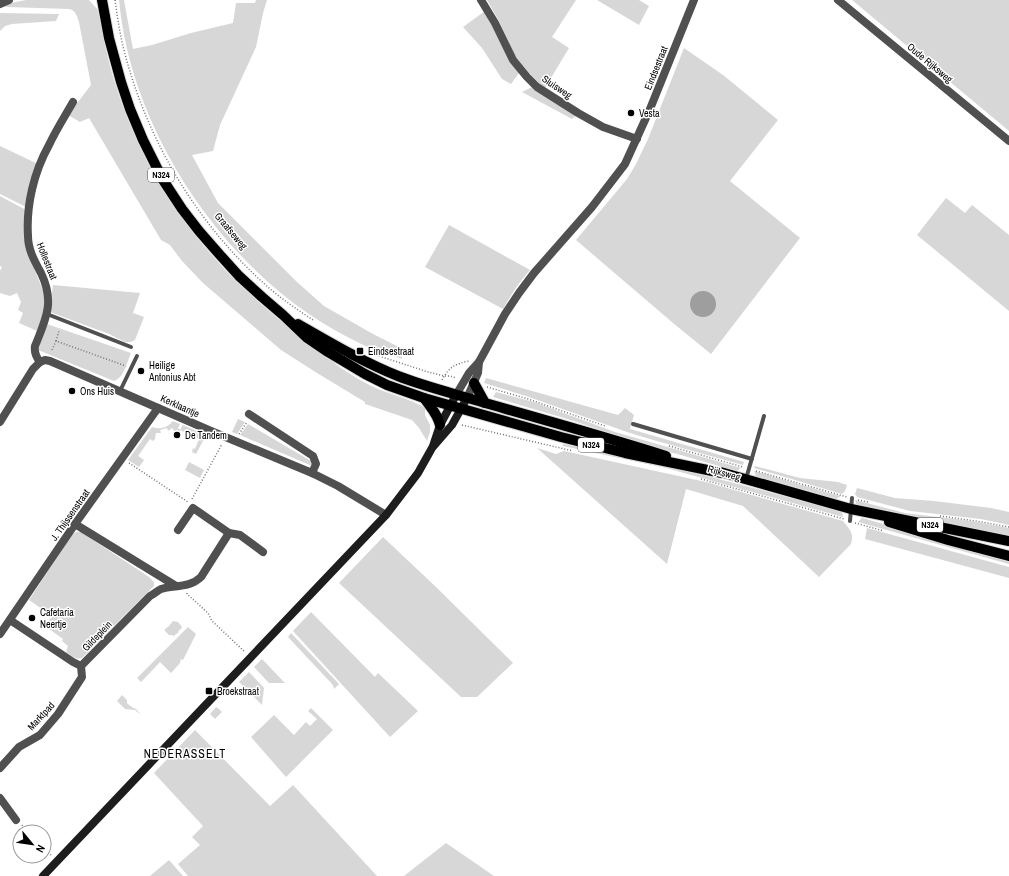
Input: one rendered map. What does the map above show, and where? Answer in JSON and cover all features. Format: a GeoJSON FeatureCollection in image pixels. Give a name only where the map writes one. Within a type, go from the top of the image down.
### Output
{"type":"FeatureCollection","features":[{"type":"Feature","properties":{"kind":"main road","name":"N324"},"geometry":{"type":"LineString","coordinates":[[102,0],[109,38],[120,82],[143,140],[163,180],[182,209],[199,231],[239,276],[306,337],[365,374],[387,385],[450,406]]}},
{"type":"Feature","properties":{"kind":"main road","name":"N324"},"geometry":{"type":"LineString","coordinates":[[283,315],[338,347],[371,364],[399,376],[467,398]]}},
{"type":"Feature","properties":{"kind":"main road"},"geometry":{"type":"LineString","coordinates":[[474,383],[485,403]]}},
{"type":"Feature","properties":{"kind":"main road"},"geometry":{"type":"LineString","coordinates":[[44,876],[386,516],[418,472],[432,448],[440,425],[456,394]]}},
{"type":"Feature","properties":{"kind":"main road"},"geometry":{"type":"LineString","coordinates":[[424,398],[435,412],[440,425]]}},
{"type":"Feature","properties":{"kind":"main road"},"geometry":{"type":"LineString","coordinates":[[432,448],[454,423],[467,398]]}},
{"type":"Feature","properties":{"kind":"main road","name":"Rijksweg"},"geometry":{"type":"LineString","coordinates":[[467,398],[614,439],[722,473]]}},
{"type":"Feature","properties":{"kind":"main road","name":"Rijksweg"},"geometry":{"type":"LineString","coordinates":[[450,406],[561,437],[618,451],[722,473],[1009,541]]}},
{"type":"Feature","properties":{"kind":"main road","name":"Rijksweg"},"geometry":{"type":"LineString","coordinates":[[852,503],[904,527],[1009,556]]}},
{"type":"Feature","properties":{"kind":"street"},"geometry":{"type":"LineString","coordinates":[[0,4],[10,0]]}},
{"type":"Feature","properties":{"kind":"street","name":"Sluisweg"},"geometry":{"type":"LineString","coordinates":[[481,0],[495,23],[513,60],[537,87],[603,127],[637,139]]}},
{"type":"Feature","properties":{"kind":"street","name":"Eindsestraat"},"geometry":{"type":"LineString","coordinates":[[456,394],[480,359],[505,314],[519,293],[534,273],[592,207],[625,164],[637,139],[694,0]]}},
{"type":"Feature","properties":{"kind":"street","name":"Oude Rijksweg"},"geometry":{"type":"LineString","coordinates":[[838,0],[1009,142]]}},
{"type":"Feature","properties":{"kind":"street","name":"Hollestraat"},"geometry":{"type":"LineString","coordinates":[[40,362],[34,350],[47,314],[48,296],[43,278],[29,246],[28,213],[39,166],[48,145],[73,102]]}},
{"type":"Feature","properties":{"kind":"street","name":"Eindsestraat"},"geometry":{"type":"LineString","coordinates":[[467,398],[478,373],[480,359]]}},
{"type":"Feature","properties":{"kind":"street","name":"Kerklaantje"},"geometry":{"type":"LineString","coordinates":[[40,362],[45,360],[50,361],[312,473],[338,486],[386,516]]}},
{"type":"Feature","properties":{"kind":"street"},"geometry":{"type":"LineString","coordinates":[[0,422],[40,362]]}},
{"type":"Feature","properties":{"kind":"street","name":"J. Thijssenstraat"},"geometry":{"type":"LineString","coordinates":[[0,634],[158,408]]}},
{"type":"Feature","properties":{"kind":"street"},"geometry":{"type":"LineString","coordinates":[[250,415],[313,456],[316,464],[312,473]]}},
{"type":"Feature","properties":{"kind":"street"},"geometry":{"type":"LineString","coordinates":[[178,530],[192,508],[229,533],[240,535],[263,552]]}},
{"type":"Feature","properties":{"kind":"street"},"geometry":{"type":"LineString","coordinates":[[76,524],[176,586]]}},
{"type":"Feature","properties":{"kind":"street","name":"Gildeplein"},"geometry":{"type":"LineString","coordinates":[[10,620],[81,666],[150,596],[161,590],[191,584],[197,581],[229,533]]}},
{"type":"Feature","properties":{"kind":"street","name":"Marktpad"},"geometry":{"type":"LineString","coordinates":[[0,768],[19,747],[40,735],[58,714],[82,677],[81,666]]}},
{"type":"Feature","properties":{"kind":"street"},"geometry":{"type":"LineString","coordinates":[[0,798],[16,820]]}},
{"type":"Feature","properties":{"kind":"lane"},"geometry":{"type":"LineString","coordinates":[[47,314],[131,347]]}},
{"type":"Feature","properties":{"kind":"lane"},"geometry":{"type":"LineString","coordinates":[[120,391],[136,356]]}},
{"type":"Feature","properties":{"kind":"lane"},"geometry":{"type":"LineString","coordinates":[[746,479],[764,416]]}},
{"type":"Feature","properties":{"kind":"lane"},"geometry":{"type":"LineString","coordinates":[[633,424],[752,458]]}},
{"type":"Feature","properties":{"kind":"lane"},"geometry":{"type":"LineString","coordinates":[[850,521],[852,503]]}},
{"type":"Feature","properties":{"kind":"path","name":"Graafseweg"},"geometry":{"type":"LineString","coordinates":[[115,0],[122,41],[141,104],[172,170],[208,224],[227,246],[269,288],[293,307],[316,322]]}},
{"type":"Feature","properties":{"kind":"path"},"geometry":{"type":"LineString","coordinates":[[52,350],[59,331]]}},
{"type":"Feature","properties":{"kind":"path"},"geometry":{"type":"LineString","coordinates":[[56,341],[131,368]]}},
{"type":"Feature","properties":{"kind":"path"},"geometry":{"type":"LineString","coordinates":[[380,356],[444,376],[457,364],[480,359]]}},
{"type":"Feature","properties":{"kind":"path"},"geometry":{"type":"LineString","coordinates":[[235,441],[250,415]]}},
{"type":"Feature","properties":{"kind":"path"},"geometry":{"type":"LineString","coordinates":[[454,423],[575,451]]}},
{"type":"Feature","properties":{"kind":"path"},"geometry":{"type":"LineString","coordinates":[[122,458],[190,503],[226,437]]}},
{"type":"Feature","properties":{"kind":"path","name":"Rijksweg"},"geometry":{"type":"LineString","coordinates":[[701,479],[884,531]]}},
{"type":"Feature","properties":{"kind":"path"},"geometry":{"type":"LineString","coordinates":[[186,585],[187,594],[208,613],[212,621],[251,657]]}},
{"type":"Feature","properties":{"kind":"shaded area"},"geometry":{"type":"Polygon","coordinates":[[[26,0],[89,0],[98,10],[112,74],[124,110],[149,165],[181,216],[219,263],[239,284],[303,339],[321,350],[340,368],[360,380],[383,391],[412,401],[425,408],[425,415],[430,425],[430,432],[427,441],[412,420],[365,404],[365,402],[281,350],[203,283],[182,261],[170,245],[161,240],[89,118],[80,122],[68,115],[91,85],[79,22],[76,14],[69,9],[3,6],[26,0]]]}},
{"type":"Feature","properties":{"kind":"shaded area"},"geometry":{"type":"Polygon","coordinates":[[[119,0],[124,0],[133,49],[233,23],[236,3],[255,3],[256,0],[267,0],[256,47],[220,125],[213,151],[192,155],[218,203],[297,282],[324,306],[373,334],[401,348],[402,347],[402,359],[379,350],[378,352],[369,348],[334,330],[309,314],[273,286],[239,253],[208,217],[181,177],[158,135],[139,91],[126,45],[119,0]]]}},
{"type":"Feature","properties":{"kind":"shaded area"},"geometry":{"type":"Polygon","coordinates":[[[487,0],[576,0],[552,37],[569,48],[545,88],[516,58],[499,21],[487,0]]]}},
{"type":"Feature","properties":{"kind":"shaded area"},"geometry":{"type":"Polygon","coordinates":[[[597,0],[639,0],[649,6],[639,25],[597,0]]]}},
{"type":"Feature","properties":{"kind":"shaded area"},"geometry":{"type":"Polygon","coordinates":[[[852,0],[1009,0],[1009,131],[852,0]]]}},
{"type":"Feature","properties":{"kind":"shaded area"},"geometry":{"type":"Polygon","coordinates":[[[485,11],[519,73],[511,84],[502,79],[482,48],[463,27],[485,11]]]}},
{"type":"Feature","properties":{"kind":"shaded area"},"geometry":{"type":"Polygon","coordinates":[[[0,13],[59,14],[56,21],[12,24],[5,26],[0,31],[0,13]]]}},
{"type":"Feature","properties":{"kind":"shaded area"},"geometry":{"type":"Polygon","coordinates":[[[684,48],[723,75],[778,120],[730,181],[800,238],[711,354],[576,240],[627,179],[636,164],[648,139],[684,48]]]}},
{"type":"Feature","properties":{"kind":"shaded area"},"geometry":{"type":"Polygon","coordinates":[[[532,87],[575,116],[572,119],[522,92],[532,87]]]}},
{"type":"Feature","properties":{"kind":"shaded area"},"geometry":{"type":"Polygon","coordinates":[[[0,146],[38,164],[26,207],[0,194],[0,146]]]}},
{"type":"Feature","properties":{"kind":"shaded area"},"geometry":{"type":"Polygon","coordinates":[[[0,196],[26,210],[27,251],[44,293],[44,314],[37,331],[19,323],[23,313],[18,310],[21,302],[17,293],[10,296],[0,293],[0,271],[2,267],[0,266],[0,196]]]}},
{"type":"Feature","properties":{"kind":"shaded area"},"geometry":{"type":"Polygon","coordinates":[[[946,198],[965,213],[972,205],[1009,235],[1009,311],[917,235],[946,198]]]}},
{"type":"Feature","properties":{"kind":"shaded area"},"geometry":{"type":"Polygon","coordinates":[[[449,225],[530,270],[515,289],[503,309],[425,267],[449,225]]]}},
{"type":"Feature","properties":{"kind":"shaded area"},"geometry":{"type":"Polygon","coordinates":[[[53,285],[140,293],[133,313],[144,317],[135,340],[125,342],[109,334],[50,312],[53,285]]]}},
{"type":"Feature","properties":{"kind":"shaded area"},"geometry":{"type":"Polygon","coordinates":[[[703,291],[712,295],[716,304],[712,313],[703,317],[694,313],[690,304],[694,295],[703,291]]]}},
{"type":"Feature","properties":{"kind":"shaded area"},"geometry":{"type":"Polygon","coordinates":[[[47,324],[131,353],[123,373],[114,381],[38,350],[47,324]]]}},
{"type":"Feature","properties":{"kind":"shaded area"},"geometry":{"type":"Polygon","coordinates":[[[486,378],[618,415],[625,408],[634,415],[630,429],[744,462],[743,465],[627,432],[529,397],[484,383],[486,378]]]}},
{"type":"Feature","properties":{"kind":"shaded area"},"geometry":{"type":"Polygon","coordinates":[[[496,392],[534,402],[615,432],[741,468],[737,471],[638,443],[574,421],[493,397],[496,392]]]}},
{"type":"Feature","properties":{"kind":"shaded area"},"geometry":{"type":"Polygon","coordinates":[[[238,419],[245,422],[237,434],[232,432],[238,419]]]}},
{"type":"Feature","properties":{"kind":"shaded area"},"geometry":{"type":"Polygon","coordinates":[[[173,421],[180,424],[176,433],[172,428],[168,431],[167,428],[160,430],[161,433],[156,433],[155,439],[153,441],[150,439],[138,456],[144,460],[139,467],[128,460],[152,427],[163,428],[173,421]]]}},
{"type":"Feature","properties":{"kind":"shaded area"},"geometry":{"type":"Polygon","coordinates":[[[248,424],[311,461],[312,466],[240,435],[248,424]]]}},
{"type":"Feature","properties":{"kind":"shaded area"},"geometry":{"type":"Polygon","coordinates":[[[183,425],[206,435],[196,454],[192,452],[193,448],[195,449],[199,439],[180,430],[183,425]]]}},
{"type":"Feature","properties":{"kind":"shaded area"},"geometry":{"type":"Polygon","coordinates":[[[563,444],[659,464],[750,487],[842,512],[843,517],[666,468],[563,446],[563,444]]]}},
{"type":"Feature","properties":{"kind":"shaded area"},"geometry":{"type":"Polygon","coordinates":[[[537,448],[556,454],[564,451],[706,482],[843,521],[852,534],[851,544],[819,577],[743,506],[686,489],[667,564],[537,448]]]}},
{"type":"Feature","properties":{"kind":"shaded area"},"geometry":{"type":"Polygon","coordinates":[[[189,462],[204,470],[200,478],[185,470],[189,462]]]}},
{"type":"Feature","properties":{"kind":"shaded area"},"geometry":{"type":"Polygon","coordinates":[[[755,466],[800,478],[838,482],[847,485],[842,494],[754,468],[755,466]]]}},
{"type":"Feature","properties":{"kind":"shaded area"},"geometry":{"type":"Polygon","coordinates":[[[754,471],[841,496],[836,499],[756,476],[754,471]]]}},
{"type":"Feature","properties":{"kind":"shaded area"},"geometry":{"type":"Polygon","coordinates":[[[857,488],[895,498],[991,508],[1009,512],[1009,525],[981,519],[910,511],[857,497],[855,494],[857,488]]]}},
{"type":"Feature","properties":{"kind":"shaded area"},"geometry":{"type":"Polygon","coordinates":[[[855,500],[905,513],[971,521],[1009,528],[1009,538],[878,511],[856,504],[855,500]]]}},
{"type":"Feature","properties":{"kind":"shaded area"},"geometry":{"type":"Polygon","coordinates":[[[862,518],[1009,559],[1009,564],[858,522],[862,518]]]}},
{"type":"Feature","properties":{"kind":"shaded area"},"geometry":{"type":"Polygon","coordinates":[[[867,528],[1009,567],[1009,578],[865,539],[867,528]]]}},
{"type":"Feature","properties":{"kind":"shaded area"},"geometry":{"type":"Polygon","coordinates":[[[76,532],[81,532],[149,577],[154,582],[154,586],[82,658],[74,657],[66,652],[68,646],[62,641],[63,639],[45,626],[52,616],[29,600],[72,535],[76,532]]]}},
{"type":"Feature","properties":{"kind":"shaded area"},"geometry":{"type":"Polygon","coordinates":[[[383,537],[513,663],[477,697],[461,697],[339,583],[383,537]]]}},
{"type":"Feature","properties":{"kind":"shaded area"},"geometry":{"type":"Polygon","coordinates":[[[311,612],[375,677],[378,673],[418,711],[390,737],[293,631],[311,612]]]}},
{"type":"Feature","properties":{"kind":"shaded area"},"geometry":{"type":"Polygon","coordinates":[[[173,621],[178,622],[182,627],[174,636],[169,635],[165,631],[165,629],[173,621]]]}},
{"type":"Feature","properties":{"kind":"shaded area"},"geometry":{"type":"Polygon","coordinates":[[[188,627],[196,634],[183,660],[181,659],[180,663],[171,673],[160,662],[141,682],[137,678],[188,627]]]}},
{"type":"Feature","properties":{"kind":"shaded area"},"geometry":{"type":"Polygon","coordinates":[[[291,633],[339,684],[334,689],[333,685],[288,637],[291,633]]]}},
{"type":"Feature","properties":{"kind":"shaded area"},"geometry":{"type":"Polygon","coordinates":[[[262,659],[285,683],[269,683],[254,667],[262,659]]]}},
{"type":"Feature","properties":{"kind":"shaded area"},"geometry":{"type":"Polygon","coordinates":[[[249,672],[264,688],[262,705],[239,682],[249,672]]]}},
{"type":"Feature","properties":{"kind":"shaded area"},"geometry":{"type":"Polygon","coordinates":[[[122,695],[127,700],[127,703],[136,709],[141,715],[135,710],[125,709],[117,701],[122,695]]]}},
{"type":"Feature","properties":{"kind":"shaded area"},"geometry":{"type":"Polygon","coordinates":[[[216,707],[222,712],[215,719],[210,714],[216,707]]]}},
{"type":"Feature","properties":{"kind":"shaded area"},"geometry":{"type":"Polygon","coordinates":[[[311,708],[333,730],[286,777],[251,737],[274,715],[294,735],[306,722],[310,726],[317,719],[308,711],[311,708]]]}},
{"type":"Feature","properties":{"kind":"shaded area"},"geometry":{"type":"Polygon","coordinates":[[[195,730],[270,806],[293,785],[377,876],[188,876],[178,864],[200,845],[192,837],[203,826],[154,773],[195,730]]]}},
{"type":"Feature","properties":{"kind":"shaded area"},"geometry":{"type":"Polygon","coordinates":[[[446,843],[494,876],[404,876],[446,843]]]}},
{"type":"Feature","properties":{"kind":"shaded area"},"geometry":{"type":"Polygon","coordinates":[[[169,860],[183,876],[150,876],[169,860]]]}},
{"type":"Feature","properties":{"kind":"place","name":"Vesta"},"geometry":{"type":"Point","coordinates":[631,113]}},
{"type":"Feature","properties":{"kind":"place","name":"Eindsestraat"},"geometry":{"type":"Point","coordinates":[360,351]}},
{"type":"Feature","properties":{"kind":"place","name":"Heilige Antonius Abt"},"geometry":{"type":"Point","coordinates":[141,371]}},
{"type":"Feature","properties":{"kind":"place","name":"Ons Huis"},"geometry":{"type":"Point","coordinates":[72,391]}},
{"type":"Feature","properties":{"kind":"place","name":"De Tandem"},"geometry":{"type":"Point","coordinates":[177,435]}},
{"type":"Feature","properties":{"kind":"place","name":"Cafetaria Neertje"},"geometry":{"type":"Point","coordinates":[32,618]}},
{"type":"Feature","properties":{"kind":"place","name":"Broekstraat"},"geometry":{"type":"Point","coordinates":[209,691]}},
{"type":"Feature","properties":{"kind":"district","name":"NEDERASSELT"},"geometry":{"type":"Point","coordinates":[185,754]}}]}
